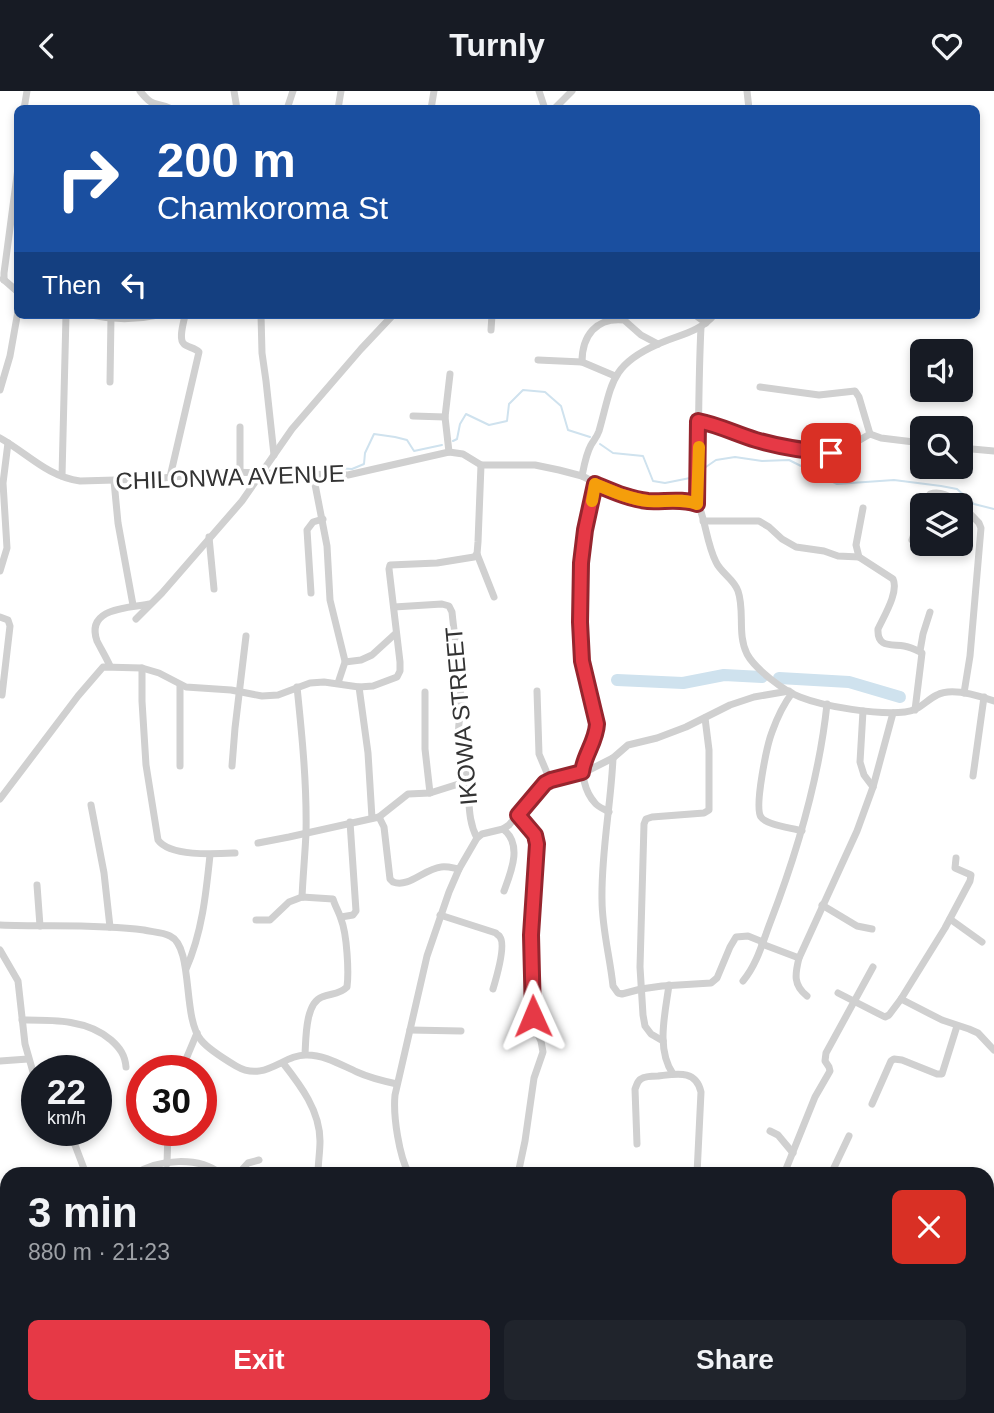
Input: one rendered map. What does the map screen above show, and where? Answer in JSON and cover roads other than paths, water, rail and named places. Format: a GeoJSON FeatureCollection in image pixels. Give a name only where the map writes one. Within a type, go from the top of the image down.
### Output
{"type":"FeatureCollection","features":[{"type":"Feature","properties":{"kind":"street"},"geometry":{"type":"LineString","coordinates":[[558,105],[572,91]]}},
{"type":"Feature","properties":{"kind":"street"},"geometry":{"type":"LineString","coordinates":[[2,278],[14,198]]}},
{"type":"Feature","properties":{"kind":"street"},"geometry":{"type":"LineString","coordinates":[[0,390],[17,319]]}},
{"type":"Feature","properties":{"kind":"street"},"geometry":{"type":"LineString","coordinates":[[62,476],[66,319]]}},
{"type":"Feature","properties":{"kind":"street"},"geometry":{"type":"LineString","coordinates":[[110,381],[111,319]]}},
{"type":"Feature","properties":{"kind":"street"},"geometry":{"type":"LineString","coordinates":[[170,477],[199,352],[184,345],[184,319]]}},
{"type":"Feature","properties":{"kind":"street"},"geometry":{"type":"LineString","coordinates":[[261,319],[261,353],[274,456]]}},
{"type":"Feature","properties":{"kind":"street"},"geometry":{"type":"LineString","coordinates":[[136,619],[242,501],[283,441],[360,349],[389,319]]}},
{"type":"Feature","properties":{"kind":"street"},"geometry":{"type":"LineString","coordinates":[[491,330],[492,319]]}},
{"type":"Feature","properties":{"kind":"street"},"geometry":{"type":"LineString","coordinates":[[699,319],[704,325],[698,387],[697,504],[712,554],[718,566],[737,588],[742,636],[746,651],[756,664],[790,692],[804,699],[863,711],[893,713],[915,710],[939,694],[964,693],[994,701]]}},
{"type":"Feature","properties":{"kind":"street"},"geometry":{"type":"LineString","coordinates":[[582,477],[615,376],[630,360],[658,344],[704,325],[710,319]]}},
{"type":"Feature","properties":{"kind":"street"},"geometry":{"type":"LineString","coordinates":[[582,362],[586,339],[598,325],[610,320],[624,320],[641,335],[658,344]]}},
{"type":"Feature","properties":{"kind":"street"},"geometry":{"type":"LineString","coordinates":[[538,360],[582,362],[615,376]]}},
{"type":"Feature","properties":{"kind":"street"},"geometry":{"type":"LineString","coordinates":[[450,375],[445,417],[449,452],[457,452],[481,465],[535,464],[582,477],[615,493],[644,500],[697,504]]}},
{"type":"Feature","properties":{"kind":"street"},"geometry":{"type":"LineString","coordinates":[[760,387],[819,395],[855,391],[870,434]]}},
{"type":"Feature","properties":{"kind":"street"},"geometry":{"type":"LineString","coordinates":[[413,416],[445,417]]}},
{"type":"Feature","properties":{"kind":"street"},"geometry":{"type":"LineString","coordinates":[[698,421],[756,440],[816,452],[839,452],[870,434]]}},
{"type":"Feature","properties":{"kind":"street"},"geometry":{"type":"LineString","coordinates":[[240,427],[240,472]]}},
{"type":"Feature","properties":{"kind":"street"},"geometry":{"type":"LineString","coordinates":[[870,434],[910,442]]}},
{"type":"Feature","properties":{"kind":"street","name":"CHILONWA AVENUE"},"geometry":{"type":"LineString","coordinates":[[0,438],[43,468],[80,481],[114,481],[220,472],[348,475],[449,452]]}},
{"type":"Feature","properties":{"kind":"street"},"geometry":{"type":"LineString","coordinates":[[0,571],[7,548],[3,483],[8,443]]}},
{"type":"Feature","properties":{"kind":"street"},"geometry":{"type":"LineString","coordinates":[[973,449],[994,451]]}},
{"type":"Feature","properties":{"kind":"street"},"geometry":{"type":"LineString","coordinates":[[481,465],[477,554],[494,597]]}},
{"type":"Feature","properties":{"kind":"street"},"geometry":{"type":"LineString","coordinates":[[313,474],[327,546],[330,600],[345,661],[338,683]]}},
{"type":"Feature","properties":{"kind":"street"},"geometry":{"type":"LineString","coordinates":[[114,481],[118,523],[133,605]]}},
{"type":"Feature","properties":{"kind":"street"},"geometry":{"type":"LineString","coordinates":[[595,484],[581,563],[580,622],[582,661],[597,727],[582,772],[595,803],[609,812]]}},
{"type":"Feature","properties":{"kind":"street"},"geometry":{"type":"LineString","coordinates":[[859,558],[856,545],[863,508]]}},
{"type":"Feature","properties":{"kind":"street"},"geometry":{"type":"LineString","coordinates":[[964,693],[970,656],[981,528],[973,517]]}},
{"type":"Feature","properties":{"kind":"street"},"geometry":{"type":"LineString","coordinates":[[311,593],[307,530],[313,522],[323,519]]}},
{"type":"Feature","properties":{"kind":"street"},"geometry":{"type":"LineString","coordinates":[[704,521],[759,520],[796,547],[859,558],[895,581],[894,591],[878,629],[879,639],[887,644],[920,651]]}},
{"type":"Feature","properties":{"kind":"street"},"geometry":{"type":"LineString","coordinates":[[209,537],[214,589]]}},
{"type":"Feature","properties":{"kind":"street"},"geometry":{"type":"LineString","coordinates":[[0,799],[100,668],[142,668],[196,689],[221,689],[262,696],[278,695],[318,682],[359,687],[390,681],[399,675],[400,662],[390,565],[449,562],[471,558],[477,554]]}},
{"type":"Feature","properties":{"kind":"street"},"geometry":{"type":"LineString","coordinates":[[110,666],[97,641],[96,624],[103,615],[133,605],[151,604]]}},
{"type":"Feature","properties":{"kind":"street","name":"IKOWA STREET"},"geometry":{"type":"LineString","coordinates":[[394,607],[442,604],[449,606],[452,612],[461,706],[459,741],[468,781],[469,813],[477,838]]}},
{"type":"Feature","properties":{"kind":"street"},"geometry":{"type":"LineString","coordinates":[[915,710],[922,660],[920,651],[930,612]]}},
{"type":"Feature","properties":{"kind":"street"},"geometry":{"type":"LineString","coordinates":[[0,617],[8,620],[10,626],[2,695]]}},
{"type":"Feature","properties":{"kind":"street"},"geometry":{"type":"LineString","coordinates":[[345,661],[361,660],[372,655],[396,634]]}},
{"type":"Feature","properties":{"kind":"street"},"geometry":{"type":"LineString","coordinates":[[232,766],[246,636]]}},
{"type":"Feature","properties":{"kind":"street"},"geometry":{"type":"LineString","coordinates":[[142,668],[146,765],[158,840],[165,847],[194,853],[235,853]]}},
{"type":"Feature","properties":{"kind":"street"},"geometry":{"type":"LineString","coordinates":[[180,685],[180,766]]}},
{"type":"Feature","properties":{"kind":"street"},"geometry":{"type":"LineString","coordinates":[[297,687],[306,833],[302,897]]}},
{"type":"Feature","properties":{"kind":"street"},"geometry":{"type":"LineString","coordinates":[[359,687],[375,817],[384,827],[390,879],[403,884],[444,866],[459,869]]}},
{"type":"Feature","properties":{"kind":"street"},"geometry":{"type":"LineString","coordinates":[[537,691],[539,754],[551,780]]}},
{"type":"Feature","properties":{"kind":"street"},"geometry":{"type":"LineString","coordinates":[[425,692],[425,749],[430,793]]}},
{"type":"Feature","properties":{"kind":"street"},"geometry":{"type":"LineString","coordinates":[[406,1167],[394,1113],[397,1084],[427,956],[440,915],[459,869],[477,838],[509,825],[539,788],[551,780],[582,772],[613,758],[628,745],[657,738],[746,699],[790,692]]}},
{"type":"Feature","properties":{"kind":"street"},"geometry":{"type":"LineString","coordinates":[[790,692],[771,734],[759,809],[760,815],[767,822],[802,831]]}},
{"type":"Feature","properties":{"kind":"street"},"geometry":{"type":"LineString","coordinates":[[973,776],[984,697]]}},
{"type":"Feature","properties":{"kind":"street"},"geometry":{"type":"LineString","coordinates":[[743,981],[755,964],[802,831],[821,752],[827,705]]}},
{"type":"Feature","properties":{"kind":"street"},"geometry":{"type":"LineString","coordinates":[[863,711],[861,766],[873,787]]}},
{"type":"Feature","properties":{"kind":"street"},"geometry":{"type":"LineString","coordinates":[[807,996],[796,982],[799,958],[857,831],[873,787],[893,713]]}},
{"type":"Feature","properties":{"kind":"street"},"geometry":{"type":"LineString","coordinates":[[663,1041],[651,1034],[645,1026],[641,989],[640,925],[645,821],[652,817],[704,813],[709,810],[709,750],[705,718]]}},
{"type":"Feature","properties":{"kind":"street"},"geometry":{"type":"LineString","coordinates":[[613,758],[602,901],[613,986],[620,994],[668,985],[701,985],[713,982],[736,937],[748,936],[799,958]]}},
{"type":"Feature","properties":{"kind":"street"},"geometry":{"type":"LineString","coordinates":[[258,842],[375,817],[405,795],[430,793],[468,781]]}},
{"type":"Feature","properties":{"kind":"street"},"geometry":{"type":"LineString","coordinates":[[91,805],[104,873],[110,927]]}},
{"type":"Feature","properties":{"kind":"street"},"geometry":{"type":"LineString","coordinates":[[518,815],[535,835],[536,840],[531,935],[532,1008],[534,1026],[543,1052],[534,1078],[520,1167]]}},
{"type":"Feature","properties":{"kind":"street"},"geometry":{"type":"LineString","coordinates":[[341,917],[353,915],[356,911],[350,822]]}},
{"type":"Feature","properties":{"kind":"street"},"geometry":{"type":"LineString","coordinates":[[503,829],[511,838],[514,851],[510,874],[503,891]]}},
{"type":"Feature","properties":{"kind":"street"},"geometry":{"type":"LineString","coordinates":[[186,969],[201,925],[210,855]]}},
{"type":"Feature","properties":{"kind":"street"},"geometry":{"type":"LineString","coordinates":[[838,993],[887,1017],[950,919],[971,877],[955,868],[956,858]]}},
{"type":"Feature","properties":{"kind":"street"},"geometry":{"type":"LineString","coordinates":[[37,885],[40,926]]}},
{"type":"Feature","properties":{"kind":"street"},"geometry":{"type":"LineString","coordinates":[[256,920],[270,920],[289,902],[302,897],[333,899],[336,911],[341,917],[347,987],[336,995],[317,999],[313,1003],[304,1054]]}},
{"type":"Feature","properties":{"kind":"street"},"geometry":{"type":"LineString","coordinates":[[822,905],[857,926],[872,929]]}},
{"type":"Feature","properties":{"kind":"street"},"geometry":{"type":"LineString","coordinates":[[440,915],[501,937],[498,972],[493,989]]}},
{"type":"Feature","properties":{"kind":"street"},"geometry":{"type":"LineString","coordinates":[[950,919],[982,942]]}},
{"type":"Feature","properties":{"kind":"street"},"geometry":{"type":"LineString","coordinates":[[0,925],[110,927],[170,936],[179,945],[186,969],[189,999],[197,1033],[203,1042],[243,1069],[261,1070],[304,1054],[327,1059],[370,1077],[397,1084]]}},
{"type":"Feature","properties":{"kind":"street"},"geometry":{"type":"LineString","coordinates":[[0,950],[18,981],[27,1055]]}},
{"type":"Feature","properties":{"kind":"street"},"geometry":{"type":"LineString","coordinates":[[787,1167],[815,1097],[830,1071],[825,1061],[826,1053],[873,967]]}},
{"type":"Feature","properties":{"kind":"street"},"geometry":{"type":"LineString","coordinates":[[668,985],[663,1041],[664,1057],[673,1074]]}},
{"type":"Feature","properties":{"kind":"street"},"geometry":{"type":"LineString","coordinates":[[901,999],[942,1020],[978,1033],[994,1050]]}},
{"type":"Feature","properties":{"kind":"street"},"geometry":{"type":"LineString","coordinates":[[22,1020],[54,1021],[95,1028],[108,1037],[126,1061]]}},
{"type":"Feature","properties":{"kind":"street"},"geometry":{"type":"LineString","coordinates":[[872,1104],[894,1059],[942,1074],[957,1026]]}},
{"type":"Feature","properties":{"kind":"street"},"geometry":{"type":"LineString","coordinates":[[410,1030],[461,1031]]}},
{"type":"Feature","properties":{"kind":"street"},"geometry":{"type":"LineString","coordinates":[[188,1055],[197,1033]]}},
{"type":"Feature","properties":{"kind":"street"},"geometry":{"type":"LineString","coordinates":[[0,1061],[21,1060]]}},
{"type":"Feature","properties":{"kind":"street"},"geometry":{"type":"LineString","coordinates":[[284,1063],[303,1089],[314,1113],[320,1139],[318,1167]]}},
{"type":"Feature","properties":{"kind":"street"},"geometry":{"type":"LineString","coordinates":[[637,1144],[635,1089],[638,1081],[643,1077],[673,1074],[689,1076],[695,1079],[701,1092],[697,1167]]}},
{"type":"Feature","properties":{"kind":"street"},"geometry":{"type":"LineString","coordinates":[[770,1131],[778,1135],[793,1153]]}},
{"type":"Feature","properties":{"kind":"street"},"geometry":{"type":"LineString","coordinates":[[834,1167],[849,1136]]}},
{"type":"Feature","properties":{"kind":"street"},"geometry":{"type":"LineString","coordinates":[[75,1146],[83,1167]]}},
{"type":"Feature","properties":{"kind":"street"},"geometry":{"type":"LineString","coordinates":[[167,1164],[168,1146]]}},
{"type":"Feature","properties":{"kind":"street"},"geometry":{"type":"LineString","coordinates":[[244,1167],[259,1160]]}},
{"type":"Feature","properties":{"kind":"street"},"geometry":{"type":"LineString","coordinates":[[151,1167],[186,1162],[210,1167]]}},
{"type":"Feature","properties":{"kind":"waterway"},"geometry":{"type":"LineString","coordinates":[[453,441],[457,439],[460,424],[466,414],[489,425],[507,421],[509,404],[523,390],[545,392],[561,406],[568,430],[590,437]]}},
{"type":"Feature","properties":{"kind":"waterway"},"geometry":{"type":"LineString","coordinates":[[336,468],[352,469],[364,464],[365,453],[374,434],[407,440],[414,451],[442,445]]}},
{"type":"Feature","properties":{"kind":"waterway"},"geometry":{"type":"LineString","coordinates":[[600,444],[613,453],[643,456],[653,481],[665,483],[693,476]]}},
{"type":"Feature","properties":{"kind":"waterway"},"geometry":{"type":"LineString","coordinates":[[703,469],[716,460],[735,457],[762,461],[789,460],[837,484],[894,480],[941,486],[957,489],[974,504],[994,509]]}},
{"type":"Feature","properties":{"kind":"waterway"},"geometry":{"type":"LineString","coordinates":[[617,680],[683,683],[724,675],[762,677]]}},
{"type":"Feature","properties":{"kind":"waterway"},"geometry":{"type":"LineString","coordinates":[[779,678],[849,682],[900,697]]}}]}
